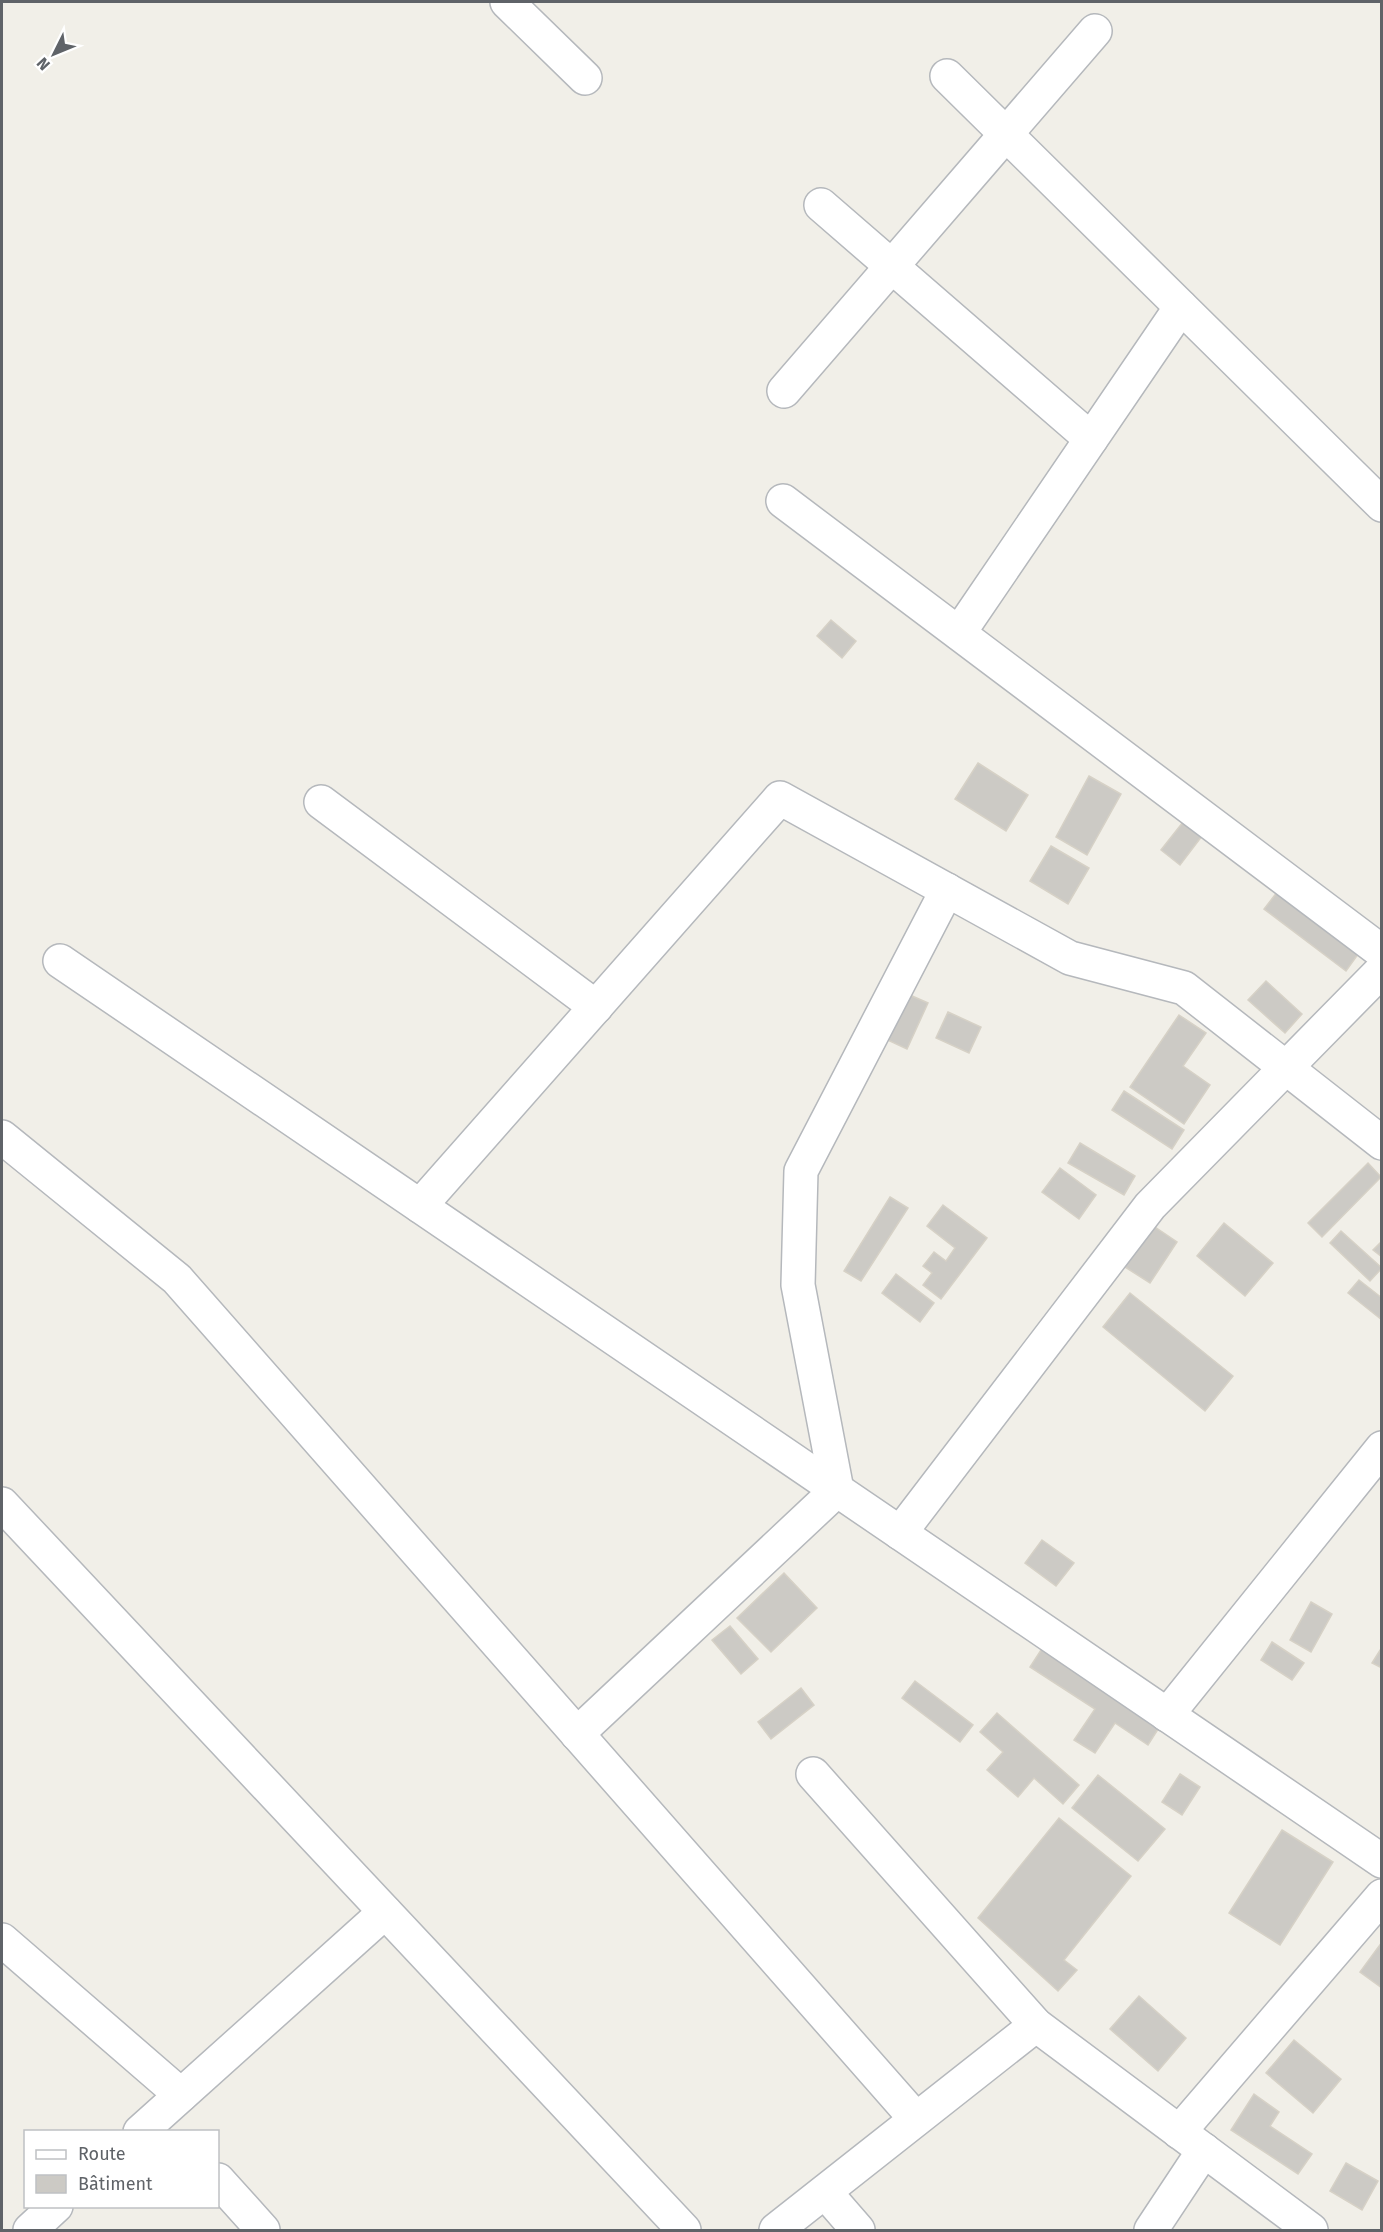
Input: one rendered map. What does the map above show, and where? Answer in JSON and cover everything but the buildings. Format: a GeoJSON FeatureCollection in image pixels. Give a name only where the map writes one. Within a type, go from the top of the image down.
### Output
{"type":"FeatureCollection","features":[{"type":"Feature","properties":{"kind":"street"},"geometry":{"type":"LineString","coordinates":[[507,2],[585,78]]}},
{"type":"Feature","properties":{"kind":"street"},"geometry":{"type":"LineString","coordinates":[[784,391],[1095,31]]}},
{"type":"Feature","properties":{"kind":"street"},"geometry":{"type":"LineString","coordinates":[[947,76],[1382,505]]}},
{"type":"Feature","properties":{"kind":"street"},"geometry":{"type":"LineString","coordinates":[[821,206],[1091,439]]}},
{"type":"Feature","properties":{"kind":"street"},"geometry":{"type":"LineString","coordinates":[[958,633],[1181,307]]}},
{"type":"Feature","properties":{"kind":"street"},"geometry":{"type":"LineString","coordinates":[[783,501],[1382,952]]}},
{"type":"Feature","properties":{"kind":"street"},"geometry":{"type":"LineString","coordinates":[[420,1206],[780,798],[1070,958],[1184,988],[1382,1143]]}},
{"type":"Feature","properties":{"kind":"street"},"geometry":{"type":"LineString","coordinates":[[321,802],[596,1007]]}},
{"type":"Feature","properties":{"kind":"street"},"geometry":{"type":"LineString","coordinates":[[837,1490],[798,1285],[801,1171],[947,890]]}},
{"type":"Feature","properties":{"kind":"street"},"geometry":{"type":"LineString","coordinates":[[60,961],[1382,1861]]}},
{"type":"Feature","properties":{"kind":"street"},"geometry":{"type":"LineString","coordinates":[[900,1533],[1150,1206],[1382,970]]}},
{"type":"Feature","properties":{"kind":"street"},"geometry":{"type":"LineString","coordinates":[[2,1137],[177,1280],[916,2120]]}},
{"type":"Feature","properties":{"kind":"street"},"geometry":{"type":"LineString","coordinates":[[1167,1715],[1382,1448]]}},
{"type":"Feature","properties":{"kind":"street"},"geometry":{"type":"LineString","coordinates":[[578,1734],[837,1490]]}},
{"type":"Feature","properties":{"kind":"street"},"geometry":{"type":"LineString","coordinates":[[2,1504],[684,2230]]}},
{"type":"Feature","properties":{"kind":"street"},"geometry":{"type":"LineString","coordinates":[[813,1774],[1035,2025],[1311,2230]]}},
{"type":"Feature","properties":{"kind":"street"},"geometry":{"type":"LineString","coordinates":[[1151,2230],[1192,2141],[1382,1896]]}},
{"type":"Feature","properties":{"kind":"street"},"geometry":{"type":"LineString","coordinates":[[2,1940],[164,2118],[385,1912]]}},
{"type":"Feature","properties":{"kind":"street"},"geometry":{"type":"LineString","coordinates":[[777,2230],[1035,2025]]}},
{"type":"Feature","properties":{"kind":"street"},"geometry":{"type":"LineString","coordinates":[[219,2181],[263,2230]]}},
{"type":"Feature","properties":{"kind":"street"},"geometry":{"type":"LineString","coordinates":[[825,2192],[858,2230]]}},
{"type":"Feature","properties":{"kind":"street"},"geometry":{"type":"LineString","coordinates":[[30,2230],[54,2208]]}}]}
